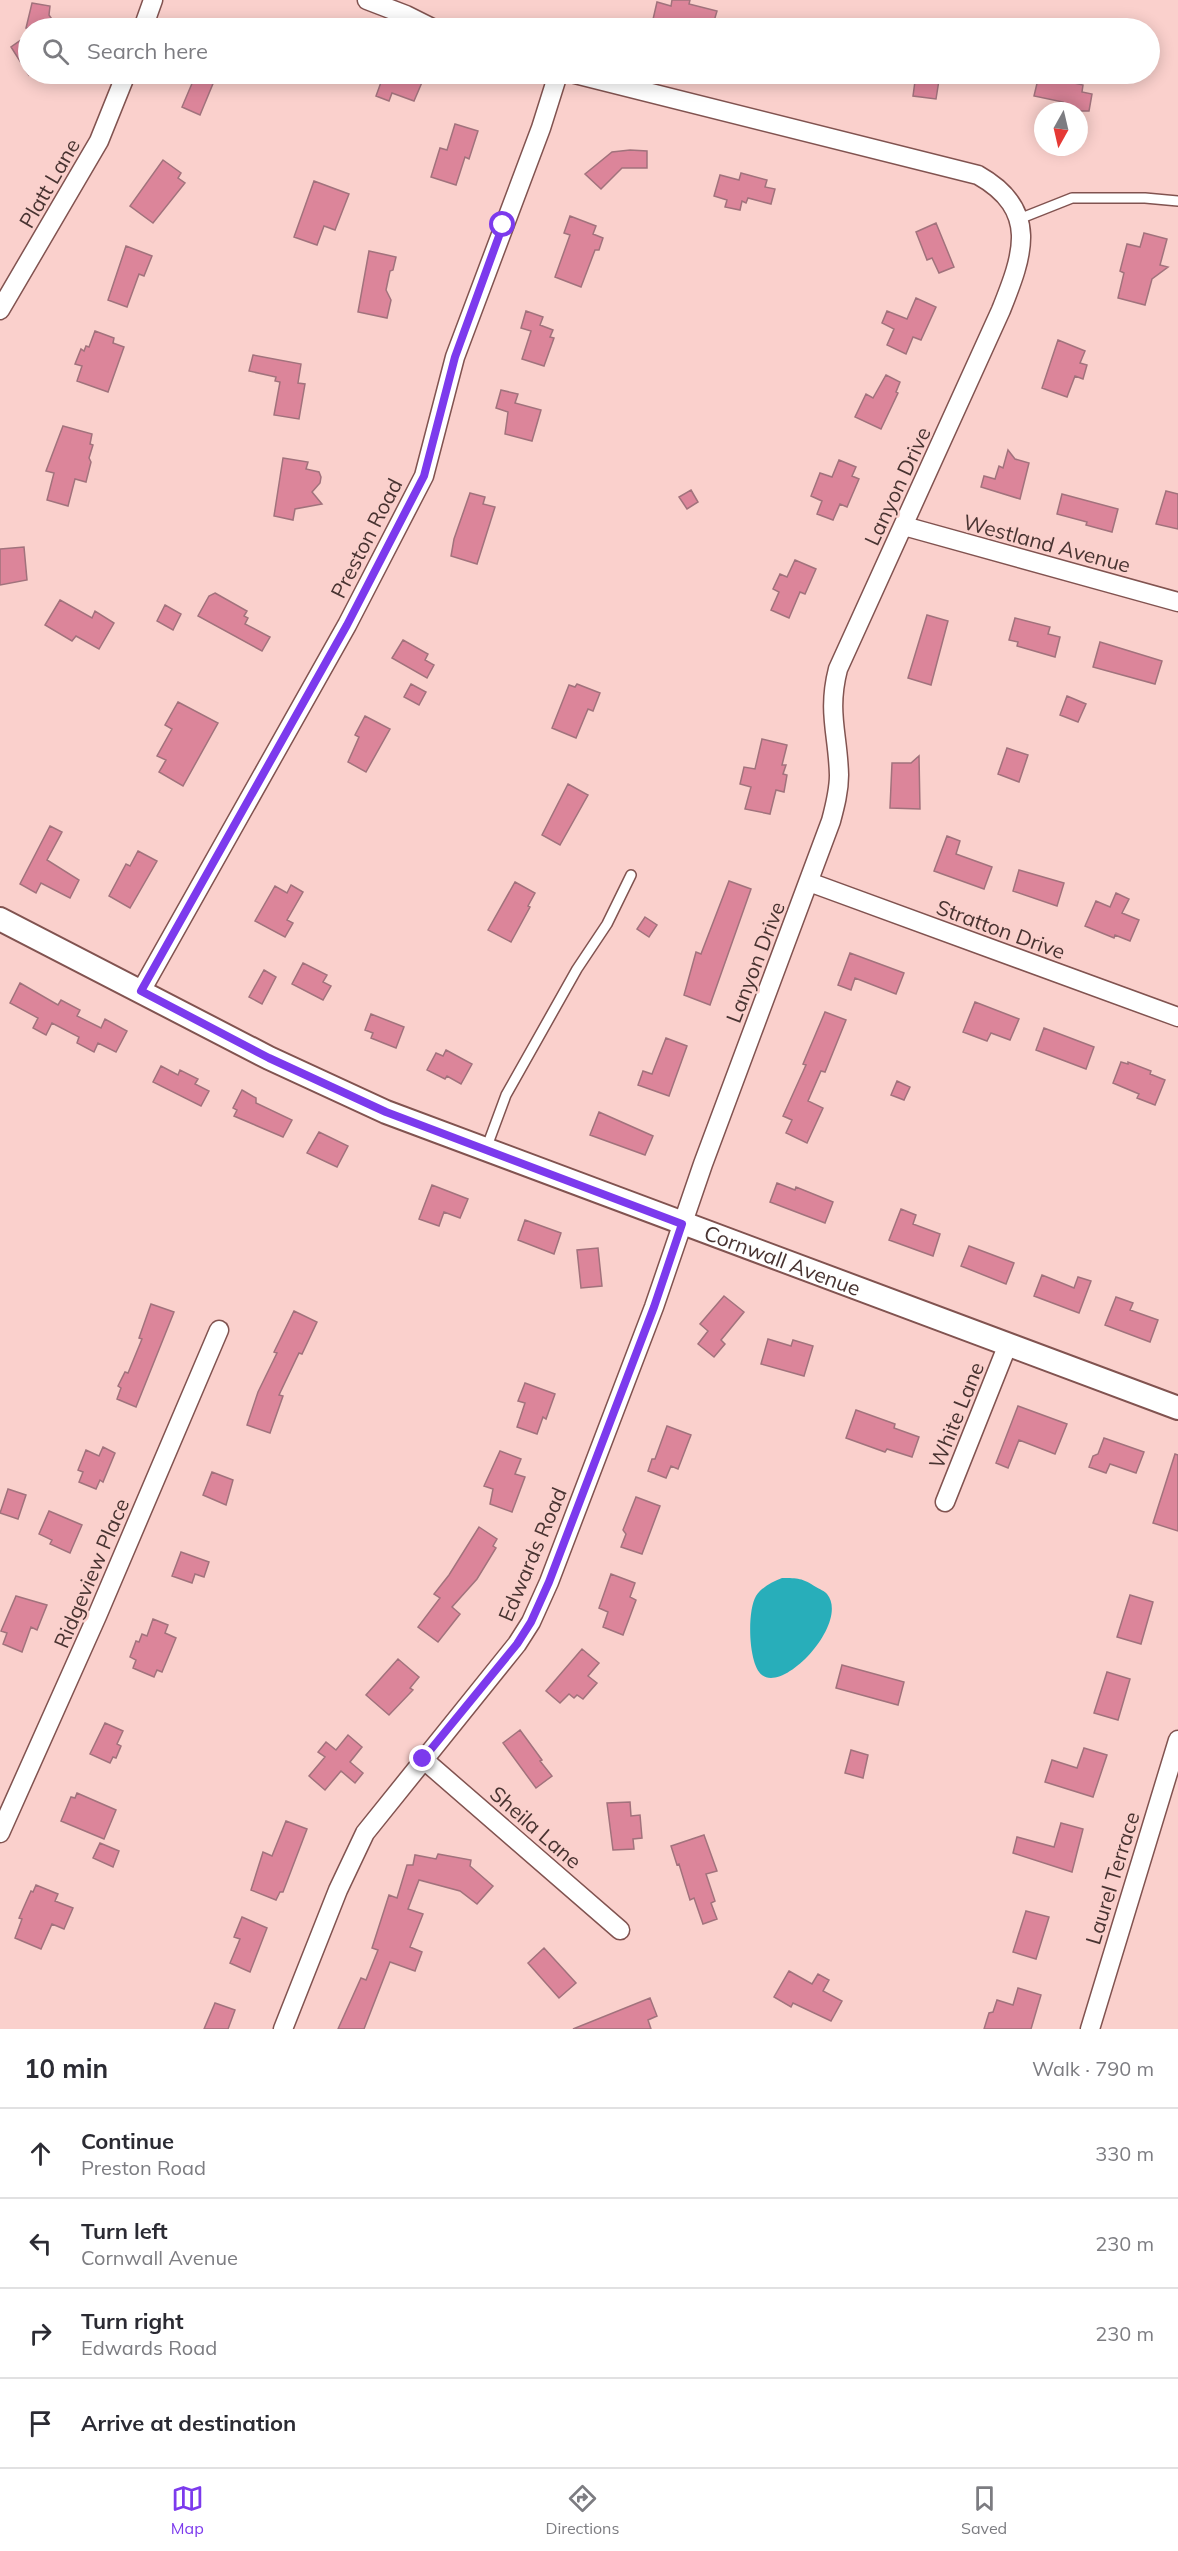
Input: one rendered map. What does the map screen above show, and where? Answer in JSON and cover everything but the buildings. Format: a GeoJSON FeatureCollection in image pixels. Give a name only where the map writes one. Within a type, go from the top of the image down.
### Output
{"type":"FeatureCollection","features":[{"type":"Feature","properties":{"kind":"street"},"geometry":{"type":"LineString","coordinates":[[147,18],[153,0]]}},
{"type":"Feature","properties":{"kind":"street"},"geometry":{"type":"LineString","coordinates":[[367,0],[412,18]]}},
{"type":"Feature","properties":{"kind":"street","name":"Platt Lane"},"geometry":{"type":"LineString","coordinates":[[0,310],[99,141],[122,84]]}},
{"type":"Feature","properties":{"kind":"street","name":"Preston Road"},"geometry":{"type":"LineString","coordinates":[[141,991],[347,625],[424,476],[455,357],[541,128],[555,84]]}},
{"type":"Feature","properties":{"kind":"street","name":"Lanyon Drive"},"geometry":{"type":"LineString","coordinates":[[615,84],[978,175],[996,185],[1010,199],[1019,219],[1021,249],[1014,279],[838,669],[832,690],[831,712],[839,775],[837,798],[831,821],[682,1224]]}},
{"type":"Feature","properties":{"kind":"street","name":"Westland Avenue"},"geometry":{"type":"LineString","coordinates":[[904,526],[1178,602]]}},
{"type":"Feature","properties":{"kind":"street","name":"Stratton Drive"},"geometry":{"type":"LineString","coordinates":[[809,882],[1178,1017]]}},
{"type":"Feature","properties":{"kind":"street","name":"Cornwall Avenue"},"geometry":{"type":"LineString","coordinates":[[0,919],[333,1089],[485,1151],[1178,1408]]}},
{"type":"Feature","properties":{"kind":"street","name":"Edwards Road"},"geometry":{"type":"LineString","coordinates":[[283,2029],[338,1890],[365,1833],[517,1644],[531,1622],[549,1582],[654,1307],[682,1224]]}},
{"type":"Feature","properties":{"kind":"street","name":"Ridgeview Place"},"geometry":{"type":"LineString","coordinates":[[0,1833],[97,1616],[219,1330]]}},
{"type":"Feature","properties":{"kind":"street","name":"White Lane"},"geometry":{"type":"LineString","coordinates":[[945,1502],[1008,1344]]}},
{"type":"Feature","properties":{"kind":"street","name":"Laurel Terrace"},"geometry":{"type":"LineString","coordinates":[[1090,2029],[1178,1740]]}},
{"type":"Feature","properties":{"kind":"street","name":"Sheila Lane"},"geometry":{"type":"LineString","coordinates":[[423,1759],[620,1930]]}},
{"type":"Feature","properties":{"kind":"lane"},"geometry":{"type":"LineString","coordinates":[[1019,219],[1072,198],[1145,198],[1178,201]]}},
{"type":"Feature","properties":{"kind":"lane"},"geometry":{"type":"LineString","coordinates":[[485,1151],[506,1095],[577,969],[607,924],[631,874]]}},
{"type":"Feature","properties":{"kind":"water"},"geometry":{"type":"Polygon","coordinates":[[[782,1578],[800,1579],[811,1584],[826,1593],[832,1606],[830,1621],[823,1637],[812,1652],[799,1665],[785,1674],[772,1678],[762,1675],[754,1660],[750,1637],[751,1613],[758,1593],[782,1578]]]}},
{"type":"Feature","properties":{"kind":"route"},"geometry":{"type":"LineString","coordinates":[[423,1759],[517,1644],[531,1622],[549,1582],[654,1307],[682,1224],[386,1112],[269,1058],[141,991],[347,625],[424,476],[455,357],[503,225]]}}]}
